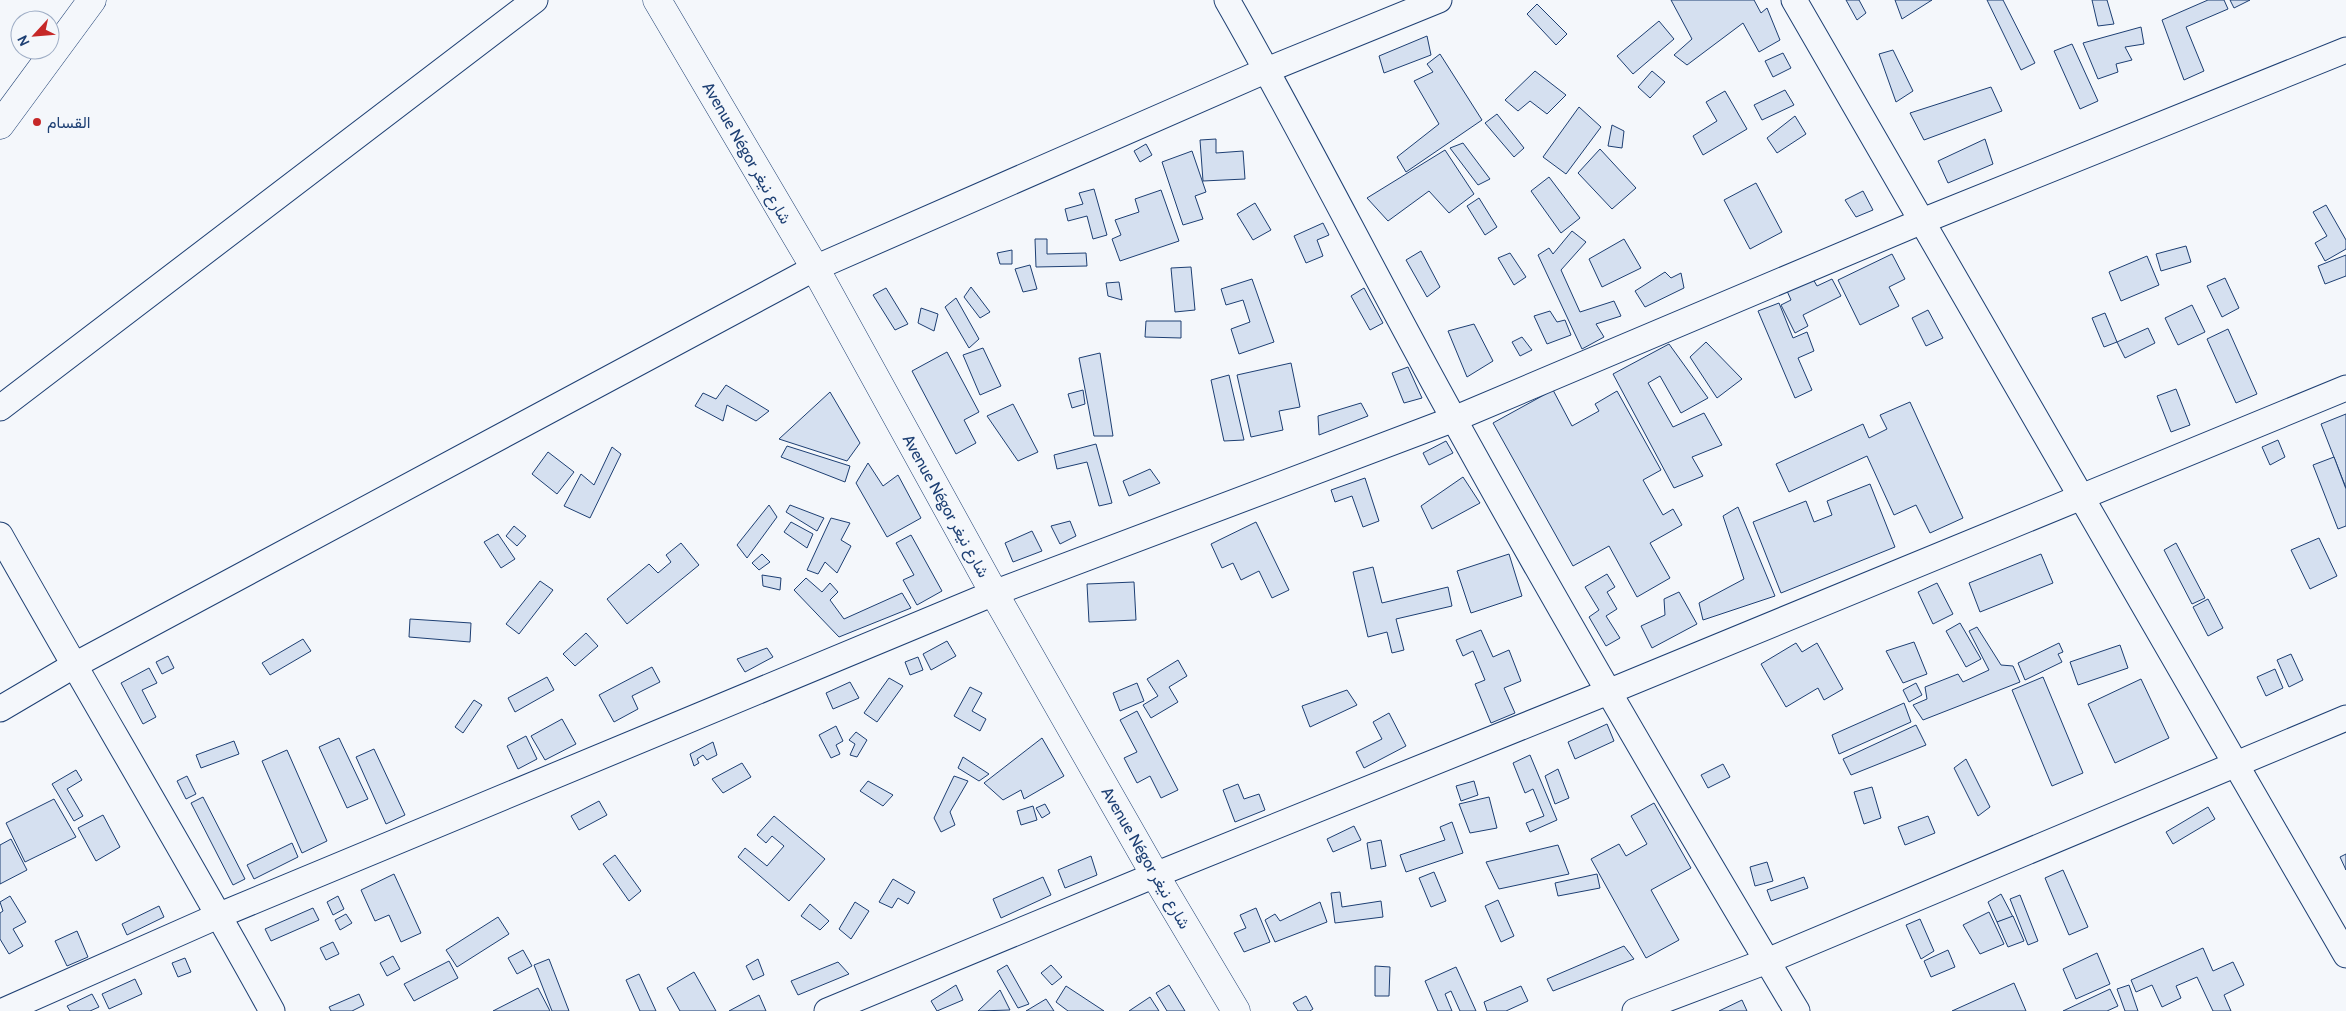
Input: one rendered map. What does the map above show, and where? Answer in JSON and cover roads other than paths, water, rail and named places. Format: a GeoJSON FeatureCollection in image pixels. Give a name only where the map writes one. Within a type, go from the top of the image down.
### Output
{"type":"FeatureCollection","features":[{"type":"Feature","properties":{"kind":"main road"},"geometry":{"type":"LineString","coordinates":[[0,125],[92,0]]}},
{"type":"Feature","properties":{"kind":"main road","name":"Avenue Négor شارع نيغر"},"geometry":{"type":"LineString","coordinates":[[657,0],[815,268],[994,593],[1155,875],[1236,1011]]}},
{"type":"Feature","properties":{"kind":"street"},"geometry":{"type":"LineString","coordinates":[[0,408],[535,0]]}},
{"type":"Feature","properties":{"kind":"street"},"geometry":{"type":"LineString","coordinates":[[1227,0],[1267,70],[1454,419],[1608,692],[1797,1011]]}},
{"type":"Feature","properties":{"kind":"street"},"geometry":{"type":"LineString","coordinates":[[0,709],[74,666],[815,268],[1267,70],[1439,0]]}},
{"type":"Feature","properties":{"kind":"street"},"geometry":{"type":"LineString","coordinates":[[1794,0],[1920,222],[2081,496],[2346,955]]}},
{"type":"Feature","properties":{"kind":"street"},"geometry":{"type":"LineString","coordinates":[[3,1011],[220,915],[994,593],[1454,419],[1920,222],[2346,50]]}},
{"type":"Feature","properties":{"kind":"street"},"geometry":{"type":"LineString","coordinates":[[827,1011],[2346,388]]}},
{"type":"Feature","properties":{"kind":"street"},"geometry":{"type":"LineString","coordinates":[[0,536],[220,915],[272,1011]]}},
{"type":"Feature","properties":{"kind":"street"},"geometry":{"type":"LineString","coordinates":[[1635,1011],[1767,961],[2346,718]]}},
{"type":"Feature","properties":{"kind":"place","name":"القسام"},"geometry":{"type":"Point","coordinates":[37,122]}}]}
